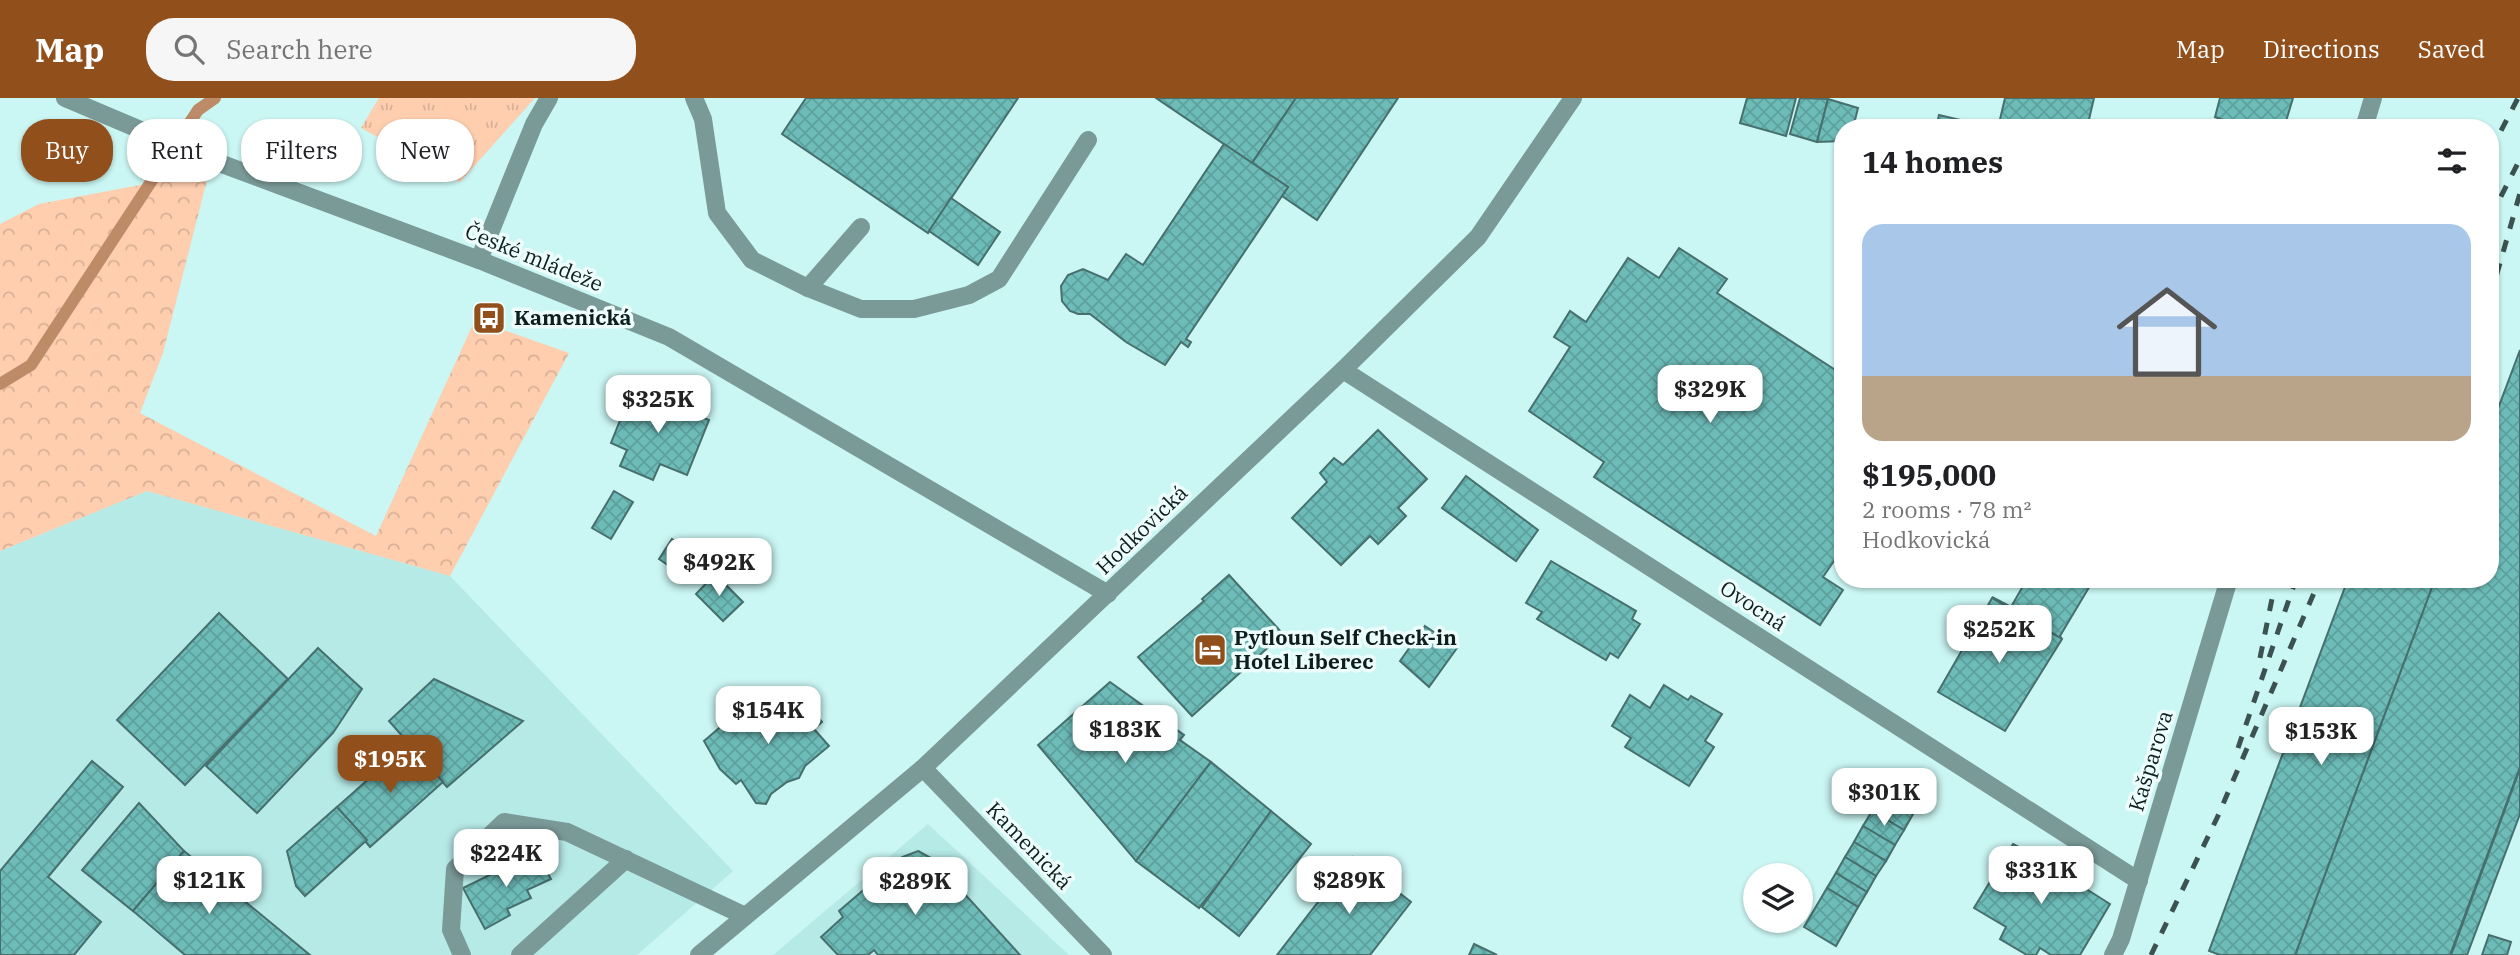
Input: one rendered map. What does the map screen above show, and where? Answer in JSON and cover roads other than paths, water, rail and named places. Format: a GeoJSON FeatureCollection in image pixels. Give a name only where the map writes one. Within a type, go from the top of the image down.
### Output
{"type":"FeatureCollection","features":[{"type":"Feature","properties":{"kind":"street","name":"České mládeže"},"geometry":{"type":"LineString","coordinates":[[65,98],[214,161],[479,260],[669,337],[1108,594]]}},
{"type":"Feature","properties":{"kind":"street"},"geometry":{"type":"LineString","coordinates":[[479,260],[534,124],[549,98]]}},
{"type":"Feature","properties":{"kind":"street"},"geometry":{"type":"LineString","coordinates":[[694,98],[703,118],[718,213],[752,260],[808,288],[861,309],[914,309],[969,295],[999,279],[1088,140]]}},
{"type":"Feature","properties":{"kind":"street","name":"Hodkovická"},"geometry":{"type":"LineString","coordinates":[[699,955],[923,768],[1343,370],[1478,237],[1573,98]]}},
{"type":"Feature","properties":{"kind":"street"},"geometry":{"type":"LineString","coordinates":[[2367,119],[2373,98]]}},
{"type":"Feature","properties":{"kind":"street"},"geometry":{"type":"LineString","coordinates":[[808,288],[861,227]]}},
{"type":"Feature","properties":{"kind":"street","name":"Ovocná"},"geometry":{"type":"LineString","coordinates":[[1343,370],[2139,881]]}},
{"type":"Feature","properties":{"kind":"street","name":"Kašparova"},"geometry":{"type":"LineString","coordinates":[[2113,955],[2139,881],[2226,588]]}},
{"type":"Feature","properties":{"kind":"street","name":"Kamenická"},"geometry":{"type":"LineString","coordinates":[[923,768],[1103,955]]}},
{"type":"Feature","properties":{"kind":"street"},"geometry":{"type":"LineString","coordinates":[[462,955],[451,930],[455,869],[504,822],[567,832],[745,916]]}},
{"type":"Feature","properties":{"kind":"street"},"geometry":{"type":"LineString","coordinates":[[520,955],[626,859]]}},
{"type":"Feature","properties":{"kind":"waterway"},"geometry":{"type":"LineString","coordinates":[[0,384],[31,365],[198,110],[215,98]]}},
{"type":"Feature","properties":{"kind":"railway"},"geometry":{"type":"LineString","coordinates":[[2499,135],[2518,98]]}},
{"type":"Feature","properties":{"kind":"railway"},"geometry":{"type":"LineString","coordinates":[[2499,200],[2520,159]]}},
{"type":"Feature","properties":{"kind":"railway"},"geometry":{"type":"LineString","coordinates":[[2499,266],[2520,193]]}},
{"type":"Feature","properties":{"kind":"railway"},"geometry":{"type":"LineString","coordinates":[[2260,658],[2274,588]]}},
{"type":"Feature","properties":{"kind":"railway"},"geometry":{"type":"LineString","coordinates":[[2238,748],[2293,588]]}},
{"type":"Feature","properties":{"kind":"railway"},"geometry":{"type":"LineString","coordinates":[[2151,955],[2217,818],[2316,588]]}},
{"type":"Feature","properties":{"kind":"place","name":"Kamenická"},"geometry":{"type":"Point","coordinates":[489,318]}},
{"type":"Feature","properties":{"kind":"place","name":"Pytloun Self Check-in Hotel Liberec"},"geometry":{"type":"Point","coordinates":[1210,650]}}]}
